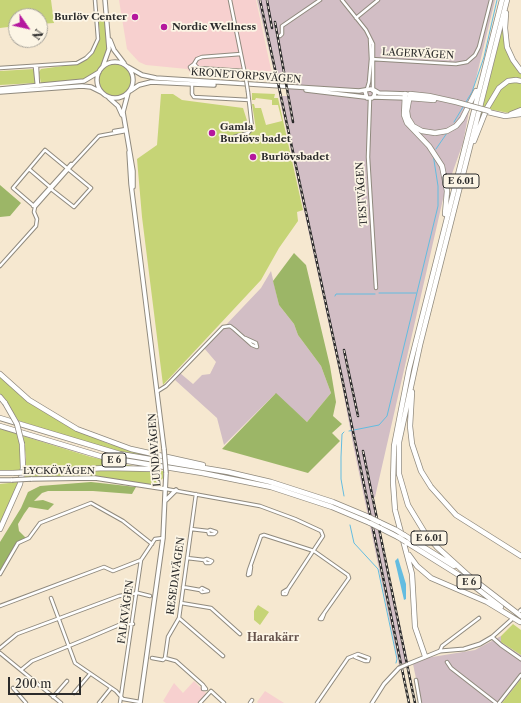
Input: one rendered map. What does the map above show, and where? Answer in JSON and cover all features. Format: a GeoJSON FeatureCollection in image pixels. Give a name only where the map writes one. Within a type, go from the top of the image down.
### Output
{"type":"FeatureCollection","features":[{"type":"Feature","properties":{"kind":"highway","name":"E 6.01"},"geometry":{"type":"LineString","coordinates":[[502,0],[435,264],[396,430],[393,482],[395,510],[399,534],[414,562],[431,578],[521,616]]}},
{"type":"Feature","properties":{"kind":"highway","name":"E 6.01"},"geometry":{"type":"LineString","coordinates":[[470,577],[437,547],[425,533],[408,505],[399,474],[399,442],[416,363],[507,0]]}},
{"type":"Feature","properties":{"kind":"highway"},"geometry":{"type":"LineString","coordinates":[[507,0],[505,28],[507,47],[513,60],[521,71]]}},
{"type":"Feature","properties":{"kind":"highway"},"geometry":{"type":"LineString","coordinates":[[407,96],[407,114],[410,122],[415,127],[429,133],[447,131],[458,124],[464,116],[472,102],[486,65]]}},
{"type":"Feature","properties":{"kind":"highway"},"geometry":{"type":"LineString","coordinates":[[466,164],[484,115],[495,94],[508,81],[521,81]]}},
{"type":"Feature","properties":{"kind":"highway"},"geometry":{"type":"LineString","coordinates":[[407,96],[456,103],[505,116],[521,114]]}},
{"type":"Feature","properties":{"kind":"highway"},"geometry":{"type":"LineString","coordinates":[[407,96],[404,115],[407,123],[435,152],[444,173],[447,192],[446,210],[435,264]]}},
{"type":"Feature","properties":{"kind":"highway"},"geometry":{"type":"LineString","coordinates":[[488,111],[505,114],[521,110]]}},
{"type":"Feature","properties":{"kind":"highway"},"geometry":{"type":"LineString","coordinates":[[416,363],[410,407],[410,426],[412,444],[421,471],[442,501],[456,515],[521,556]]}},
{"type":"Feature","properties":{"kind":"highway"},"geometry":{"type":"LineString","coordinates":[[0,374],[18,391],[41,408],[66,424],[90,435],[131,449],[228,472]]}},
{"type":"Feature","properties":{"kind":"highway"},"geometry":{"type":"LineString","coordinates":[[0,397],[17,424],[22,444],[24,462],[21,480],[0,529]]}},
{"type":"Feature","properties":{"kind":"highway","name":"E 6"},"geometry":{"type":"LineString","coordinates":[[0,418],[120,454],[228,472],[288,486],[350,508],[356,517],[380,528],[399,534],[406,542],[521,616]]}},
{"type":"Feature","properties":{"kind":"highway","name":"E 6"},"geometry":{"type":"LineString","coordinates":[[0,426],[103,457],[202,473],[270,487],[368,517],[379,522],[470,577],[521,616]]}},
{"type":"Feature","properties":{"kind":"highway"},"geometry":{"type":"LineString","coordinates":[[0,473],[125,467],[202,473]]}},
{"type":"Feature","properties":{"kind":"highway"},"geometry":{"type":"LineString","coordinates":[[399,534],[412,574],[415,626],[425,656]]}},
{"type":"Feature","properties":{"kind":"main road","name":"LUNDAVÄGEN"},"geometry":{"type":"LineString","coordinates":[[105,0],[108,51],[98,84],[105,94],[120,108],[126,130]]}},
{"type":"Feature","properties":{"kind":"main road","name":"LUNDAVÄGEN"},"geometry":{"type":"LineString","coordinates":[[108,33],[114,50],[128,67],[133,78],[123,108],[158,391],[166,475],[163,538],[140,703]]}},
{"type":"Feature","properties":{"kind":"main road"},"geometry":{"type":"LineString","coordinates":[[0,92],[84,81],[114,62],[128,67]]}},
{"type":"Feature","properties":{"kind":"main road","name":"KRONETORPSVÄGEN"},"geometry":{"type":"LineString","coordinates":[[128,67],[140,74],[150,77],[192,82],[340,93],[370,98],[378,96],[407,96]]}},
{"type":"Feature","properties":{"kind":"main road","name":"KRONETORPSVÄGEN"},"geometry":{"type":"LineString","coordinates":[[129,92],[139,85],[151,82],[192,82],[373,90]]}},
{"type":"Feature","properties":{"kind":"main road"},"geometry":{"type":"LineString","coordinates":[[0,89],[84,86],[117,98],[129,92]]}},
{"type":"Feature","properties":{"kind":"main road"},"geometry":{"type":"LineString","coordinates":[[366,90],[370,98],[375,94],[373,90]]}},
{"type":"Feature","properties":{"kind":"main road"},"geometry":{"type":"LineString","coordinates":[[373,90],[379,93],[407,96]]}},
{"type":"Feature","properties":{"kind":"main road"},"geometry":{"type":"LineString","coordinates":[[151,487],[161,485],[166,475]]}},
{"type":"Feature","properties":{"kind":"main road","name":"LYCKÖVÄGEN"},"geometry":{"type":"LineString","coordinates":[[0,480],[95,478],[166,489]]}},
{"type":"Feature","properties":{"kind":"main road"},"geometry":{"type":"LineString","coordinates":[[166,500],[176,490]]}},
{"type":"Feature","properties":{"kind":"street"},"geometry":{"type":"LineString","coordinates":[[0,68],[36,67],[77,63],[92,52],[99,33],[95,0]]}},
{"type":"Feature","properties":{"kind":"street"},"geometry":{"type":"LineString","coordinates":[[230,0],[246,79],[252,128],[248,133],[234,137]]}},
{"type":"Feature","properties":{"kind":"street"},"geometry":{"type":"LineString","coordinates":[[280,36],[283,31],[282,26],[320,0]]}},
{"type":"Feature","properties":{"kind":"street"},"geometry":{"type":"LineString","coordinates":[[342,0],[369,36],[373,44],[369,82],[366,90]]}},
{"type":"Feature","properties":{"kind":"street"},"geometry":{"type":"LineString","coordinates":[[356,18],[378,0]]}},
{"type":"Feature","properties":{"kind":"street","name":"LAGERVÄGEN"},"geometry":{"type":"LineString","coordinates":[[372,59],[452,64],[467,62],[473,57],[479,47],[491,0]]}},
{"type":"Feature","properties":{"kind":"street"},"geometry":{"type":"LineString","coordinates":[[194,72],[190,68],[191,65],[194,64],[198,58],[203,56],[241,54]]}},
{"type":"Feature","properties":{"kind":"street"},"geometry":{"type":"LineString","coordinates":[[372,59],[373,90]]}},
{"type":"Feature","properties":{"kind":"street"},"geometry":{"type":"LineString","coordinates":[[194,64],[198,68],[244,71]]}},
{"type":"Feature","properties":{"kind":"street"},"geometry":{"type":"LineString","coordinates":[[36,67],[38,88]]}},
{"type":"Feature","properties":{"kind":"street"},"geometry":{"type":"LineString","coordinates":[[198,68],[194,72],[192,82],[191,92],[194,97],[249,100]]}},
{"type":"Feature","properties":{"kind":"street","name":"TESTVÄGEN"},"geometry":{"type":"LineString","coordinates":[[370,98],[368,157],[376,288]]}},
{"type":"Feature","properties":{"kind":"street"},"geometry":{"type":"LineString","coordinates":[[0,266],[36,226],[37,219],[34,212],[34,206],[98,135],[102,133],[126,130]]}},
{"type":"Feature","properties":{"kind":"street"},"geometry":{"type":"LineString","coordinates":[[29,169],[74,208],[90,188],[45,150],[29,169],[13,188],[34,206]]}},
{"type":"Feature","properties":{"kind":"street"},"geometry":{"type":"LineString","coordinates":[[158,391],[166,386],[223,327],[230,326],[246,338]]}},
{"type":"Feature","properties":{"kind":"street"},"geometry":{"type":"LineString","coordinates":[[166,489],[260,506],[310,525],[323,533],[323,536],[314,551],[288,589]]}},
{"type":"Feature","properties":{"kind":"street","name":"RESEDAVÄGEN"},"geometry":{"type":"LineString","coordinates":[[164,658],[168,636],[179,618],[196,494]]}},
{"type":"Feature","properties":{"kind":"street"},"geometry":{"type":"LineString","coordinates":[[0,574],[18,543],[29,538],[40,523],[91,503],[123,521],[152,544]]}},
{"type":"Feature","properties":{"kind":"street"},"geometry":{"type":"LineString","coordinates":[[191,529],[208,531]]}},
{"type":"Feature","properties":{"kind":"street"},"geometry":{"type":"LineString","coordinates":[[251,567],[261,536],[264,535],[314,551],[348,575],[349,578],[324,614]]}},
{"type":"Feature","properties":{"kind":"street","name":"FALKVÄGEN"},"geometry":{"type":"LineString","coordinates":[[120,703],[122,698],[142,560],[156,538],[163,538]]}},
{"type":"Feature","properties":{"kind":"street"},"geometry":{"type":"LineString","coordinates":[[187,558],[204,560]]}},
{"type":"Feature","properties":{"kind":"street"},"geometry":{"type":"LineString","coordinates":[[1,606],[104,567],[113,571],[142,560]]}},
{"type":"Feature","properties":{"kind":"street"},"geometry":{"type":"LineString","coordinates":[[183,588],[200,590]]}},
{"type":"Feature","properties":{"kind":"street"},"geometry":{"type":"LineString","coordinates":[[0,648],[17,634],[119,596],[138,593],[150,596]]}},
{"type":"Feature","properties":{"kind":"street"},"geometry":{"type":"LineString","coordinates":[[51,598],[75,663],[111,688],[122,698],[144,703]]}},
{"type":"Feature","properties":{"kind":"street"},"geometry":{"type":"LineString","coordinates":[[181,603],[211,608],[240,634]]}},
{"type":"Feature","properties":{"kind":"street"},"geometry":{"type":"LineString","coordinates":[[179,618],[223,656]]}},
{"type":"Feature","properties":{"kind":"street"},"geometry":{"type":"LineString","coordinates":[[440,651],[442,646],[479,618]]}},
{"type":"Feature","properties":{"kind":"street"},"geometry":{"type":"LineString","coordinates":[[372,703],[384,684],[399,668],[440,651],[468,648],[492,637],[511,620]]}},
{"type":"Feature","properties":{"kind":"street"},"geometry":{"type":"LineString","coordinates":[[21,670],[32,662],[118,625],[133,624]]}},
{"type":"Feature","properties":{"kind":"street"},"geometry":{"type":"LineString","coordinates":[[492,637],[521,659]]}},
{"type":"Feature","properties":{"kind":"street"},"geometry":{"type":"LineString","coordinates":[[0,653],[61,703]]}},
{"type":"Feature","properties":{"kind":"street"},"geometry":{"type":"LineString","coordinates":[[317,703],[348,658],[355,657],[358,654],[369,658],[368,661],[365,661],[355,657]]}},
{"type":"Feature","properties":{"kind":"street"},"geometry":{"type":"LineString","coordinates":[[152,658],[163,660],[164,658],[176,661],[203,685]]}},
{"type":"Feature","properties":{"kind":"street"},"geometry":{"type":"LineString","coordinates":[[447,662],[451,668],[497,703],[521,675]]}},
{"type":"Feature","properties":{"kind":"street"},"geometry":{"type":"LineString","coordinates":[[74,693],[90,674]]}},
{"type":"Feature","properties":{"kind":"street"},"geometry":{"type":"LineString","coordinates":[[416,680],[420,703]]}},
{"type":"Feature","properties":{"kind":"street"},"geometry":{"type":"LineString","coordinates":[[53,697],[66,681]]}},
{"type":"Feature","properties":{"kind":"street"},"geometry":{"type":"LineString","coordinates":[[14,688],[26,703]]}},
{"type":"Feature","properties":{"kind":"street"},"geometry":{"type":"LineString","coordinates":[[99,703],[111,688]]}},
{"type":"Feature","properties":{"kind":"street"},"geometry":{"type":"LineString","coordinates":[[200,703],[211,691],[224,703]]}},
{"type":"Feature","properties":{"kind":"shaded area"},"geometry":{"type":"Polygon","coordinates":[[[119,0],[256,0],[272,74],[251,78],[249,69],[201,66],[198,72],[190,72],[187,69],[146,65],[139,62],[127,49],[119,0]]]}},
{"type":"Feature","properties":{"kind":"shaded area"},"geometry":{"type":"Polygon","coordinates":[[[257,0],[495,0],[472,95],[463,143],[443,199],[375,497],[372,498],[409,666],[400,670],[341,380],[279,96],[289,96],[286,81],[276,80],[257,0]]]}},
{"type":"Feature","properties":{"kind":"shaded area"},"geometry":{"type":"Polygon","coordinates":[[[271,271],[279,305],[294,324],[298,335],[321,366],[331,393],[307,422],[275,394],[224,445],[217,418],[175,380],[180,373],[193,384],[202,375],[210,374],[216,362],[204,348],[261,288],[271,271]]]}},
{"type":"Feature","properties":{"kind":"shaded area"},"geometry":{"type":"Polygon","coordinates":[[[501,636],[501,642],[521,655],[521,679],[502,703],[421,703],[413,664],[426,658],[475,650],[501,636]]]}},
{"type":"Feature","properties":{"kind":"shaded area"},"geometry":{"type":"Polygon","coordinates":[[[194,681],[207,694],[199,703],[166,703],[163,701],[174,683],[183,693],[194,681]]]}},
{"type":"Feature","properties":{"kind":"shaded area"},"geometry":{"type":"Polygon","coordinates":[[[265,691],[284,703],[258,703],[257,702],[265,691]]]}},
{"type":"Feature","properties":{"kind":"green space"},"geometry":{"type":"Polygon","coordinates":[[[0,0],[51,0],[54,23],[48,23],[48,8],[8,8],[8,27],[0,28],[0,0]]]}},
{"type":"Feature","properties":{"kind":"green space"},"geometry":{"type":"Polygon","coordinates":[[[98,15],[105,15],[108,49],[103,63],[97,71],[86,79],[41,84],[39,72],[41,69],[77,64],[93,52],[100,34],[98,15]]]}},
{"type":"Feature","properties":{"kind":"green space"},"geometry":{"type":"Polygon","coordinates":[[[503,26],[505,46],[514,65],[521,74],[521,79],[514,78],[492,95],[480,118],[503,26]]]}},
{"type":"Feature","properties":{"kind":"green space"},"geometry":{"type":"Polygon","coordinates":[[[112,64],[118,64],[128,71],[131,80],[130,86],[124,93],[118,96],[112,96],[102,89],[99,83],[99,77],[106,67],[112,64]]]}},
{"type":"Feature","properties":{"kind":"green space"},"geometry":{"type":"Polygon","coordinates":[[[34,69],[35,83],[0,85],[0,71],[34,69]]]}},
{"type":"Feature","properties":{"kind":"green space"},"geometry":{"type":"Polygon","coordinates":[[[514,81],[521,83],[521,109],[509,113],[488,109],[501,88],[514,81]]]}},
{"type":"Feature","properties":{"kind":"green space"},"geometry":{"type":"Polygon","coordinates":[[[252,93],[275,94],[274,98],[278,98],[303,210],[297,212],[298,221],[279,248],[261,280],[163,385],[142,217],[137,159],[157,145],[161,94],[173,94],[182,100],[243,108],[250,130],[256,129],[252,104],[254,104],[255,108],[261,108],[266,125],[282,121],[278,105],[272,105],[272,100],[256,98],[255,100],[252,100],[252,93]]]}},
{"type":"Feature","properties":{"kind":"green space"},"geometry":{"type":"Polygon","coordinates":[[[0,185],[21,203],[10,216],[0,217],[0,185]]]}},
{"type":"Feature","properties":{"kind":"green space"},"geometry":{"type":"Polygon","coordinates":[[[294,253],[306,265],[330,366],[336,402],[333,416],[342,424],[332,433],[340,441],[308,473],[222,449],[276,393],[307,422],[331,393],[321,366],[298,335],[294,324],[279,305],[273,281],[294,253]]]}},
{"type":"Feature","properties":{"kind":"green space"},"geometry":{"type":"Polygon","coordinates":[[[0,377],[28,402],[71,428],[109,444],[184,462],[156,459],[102,447],[19,421],[0,394],[0,377]]]}},
{"type":"Feature","properties":{"kind":"green space"},"geometry":{"type":"Polygon","coordinates":[[[0,429],[18,434],[20,443],[21,470],[0,471],[0,429]]]}},
{"type":"Feature","properties":{"kind":"green space"},"geometry":{"type":"Polygon","coordinates":[[[23,436],[91,457],[133,466],[25,470],[26,457],[23,436]]]}},
{"type":"Feature","properties":{"kind":"green space"},"geometry":{"type":"Polygon","coordinates":[[[136,469],[163,471],[163,478],[158,484],[154,485],[96,476],[25,477],[25,475],[136,469]]]}},
{"type":"Feature","properties":{"kind":"green space"},"geometry":{"type":"Polygon","coordinates":[[[18,482],[0,525],[0,484],[18,482]]]}},
{"type":"Feature","properties":{"kind":"green space"},"geometry":{"type":"Polygon","coordinates":[[[91,482],[136,487],[132,494],[93,491],[48,491],[42,493],[34,501],[43,500],[54,504],[48,510],[29,507],[18,524],[19,531],[26,538],[17,544],[0,573],[0,542],[21,508],[28,492],[40,486],[91,482]]]}},
{"type":"Feature","properties":{"kind":"green space"},"geometry":{"type":"Polygon","coordinates":[[[258,605],[269,612],[260,625],[254,620],[254,611],[258,605]]]}},
{"type":"Feature","properties":{"kind":"green space"},"geometry":{"type":"Polygon","coordinates":[[[513,624],[521,630],[521,655],[501,642],[501,636],[513,624]]]}},
{"type":"Feature","properties":{"kind":"green space"},"geometry":{"type":"Polygon","coordinates":[[[521,679],[521,703],[502,703],[521,679]]]}},
{"type":"Feature","properties":{"kind":"water"},"geometry":{"type":"Polygon","coordinates":[[[398,558],[406,584],[406,599],[404,600],[395,561],[398,558]]]}},
{"type":"Feature","properties":{"kind":"waterway"},"geometry":{"type":"LineString","coordinates":[[466,102],[472,92],[484,57],[497,0]]}},
{"type":"Feature","properties":{"kind":"waterway"},"geometry":{"type":"LineString","coordinates":[[454,122],[463,107]]}},
{"type":"Feature","properties":{"kind":"waterway"},"geometry":{"type":"LineString","coordinates":[[436,149],[447,133]]}},
{"type":"Feature","properties":{"kind":"waterway"},"geometry":{"type":"LineString","coordinates":[[349,431],[379,425],[387,416],[438,206],[438,186],[433,154]]}},
{"type":"Feature","properties":{"kind":"waterway"},"geometry":{"type":"LineString","coordinates":[[379,293],[416,293]]}},
{"type":"Feature","properties":{"kind":"waterway"},"geometry":{"type":"LineString","coordinates":[[335,296],[336,294],[375,294]]}},
{"type":"Feature","properties":{"kind":"waterway"},"geometry":{"type":"LineString","coordinates":[[344,432],[342,434],[341,457],[341,479],[344,496]]}},
{"type":"Feature","properties":{"kind":"waterway"},"geometry":{"type":"LineString","coordinates":[[350,525],[354,543],[378,569],[397,659],[396,663]]}},
{"type":"Feature","properties":{"kind":"railway"},"geometry":{"type":"LineString","coordinates":[[260,0],[342,378],[409,703]]}},
{"type":"Feature","properties":{"kind":"railway"},"geometry":{"type":"LineString","coordinates":[[267,0],[272,28]]}},
{"type":"Feature","properties":{"kind":"railway"},"geometry":{"type":"LineString","coordinates":[[275,22],[293,122]]}},
{"type":"Feature","properties":{"kind":"railway"},"geometry":{"type":"LineString","coordinates":[[344,350],[358,416]]}},
{"type":"Feature","properties":{"kind":"railway"},"geometry":{"type":"LineString","coordinates":[[363,451],[415,703]]}},
{"type":"Feature","properties":{"kind":"place","name":"Burlöv Center"},"geometry":{"type":"Point","coordinates":[135,17]}},
{"type":"Feature","properties":{"kind":"place","name":"Nordic Wellness"},"geometry":{"type":"Point","coordinates":[164,27]}},
{"type":"Feature","properties":{"kind":"place","name":"Gamla Burlövs badet"},"geometry":{"type":"Point","coordinates":[212,133]}},
{"type":"Feature","properties":{"kind":"place","name":"Burlövsbadet"},"geometry":{"type":"Point","coordinates":[253,157]}},
{"type":"Feature","properties":{"kind":"district","name":"Harakärr"},"geometry":{"type":"Point","coordinates":[273,638]}}]}
